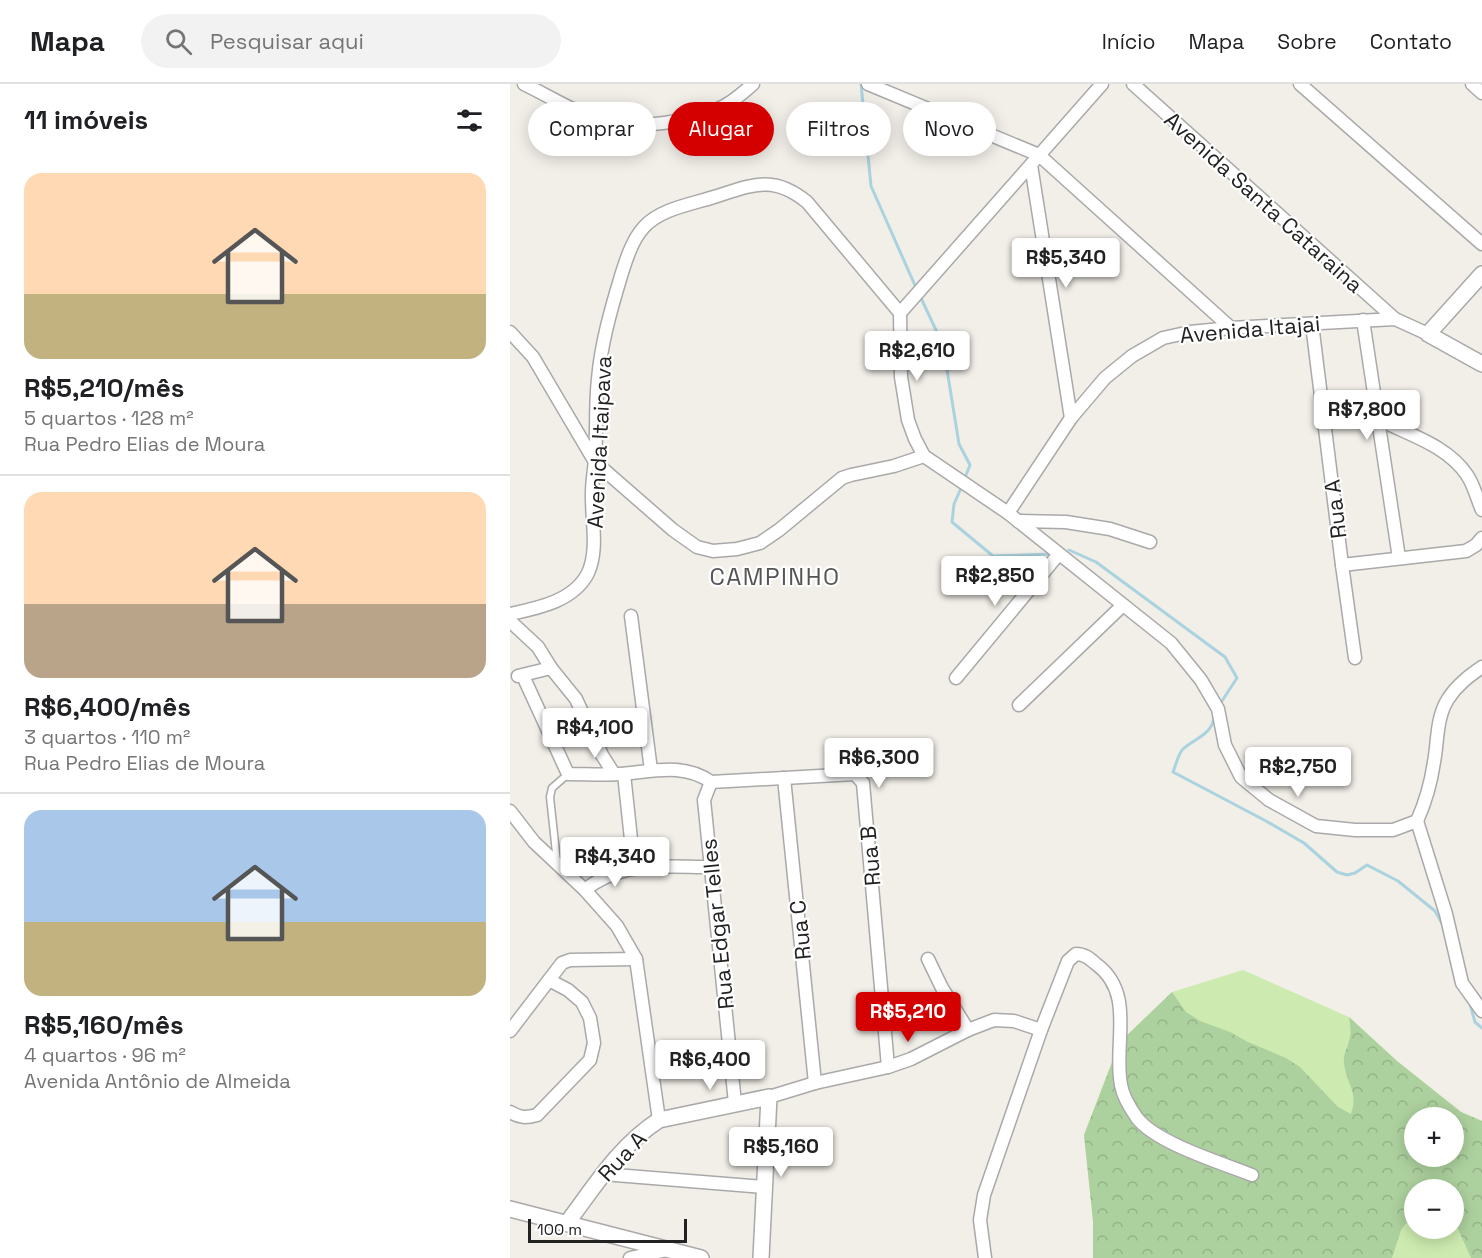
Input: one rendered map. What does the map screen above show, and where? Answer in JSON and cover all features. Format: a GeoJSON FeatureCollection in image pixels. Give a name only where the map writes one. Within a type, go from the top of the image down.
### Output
{"type":"FeatureCollection","features":[{"type":"Feature","properties":{"kind":"street"},"geometry":{"type":"LineString","coordinates":[[524,84],[586,114],[609,122],[646,124],[694,118],[722,108],[753,84]]}},
{"type":"Feature","properties":{"kind":"street"},"geometry":{"type":"LineString","coordinates":[[868,84],[1035,160],[1231,328]]}},
{"type":"Feature","properties":{"kind":"street"},"geometry":{"type":"LineString","coordinates":[[1102,84],[900,313],[901,377],[906,409],[915,440],[924,456],[1008,513],[1171,643],[1201,680],[1218,710],[1225,745],[1241,777],[1269,800],[1316,826],[1355,830],[1393,830],[1417,821]]}},
{"type":"Feature","properties":{"kind":"street","name":"Avenida Santa Cataraina"},"geometry":{"type":"LineString","coordinates":[[1133,84],[1395,319]]}},
{"type":"Feature","properties":{"kind":"street"},"geometry":{"type":"LineString","coordinates":[[1300,84],[1482,244]]}},
{"type":"Feature","properties":{"kind":"street"},"geometry":{"type":"LineString","coordinates":[[1472,84],[1482,93]]}},
{"type":"Feature","properties":{"kind":"street"},"geometry":{"type":"LineString","coordinates":[[1035,160],[1071,418]]}},
{"type":"Feature","properties":{"kind":"street","name":"Avenida Itaipava"},"geometry":{"type":"LineString","coordinates":[[510,614],[560,600],[576,588],[587,575],[594,558],[592,490],[598,378],[613,304],[627,258],[644,226],[680,207],[747,187],[780,185],[795,192],[807,202],[900,313]]}},
{"type":"Feature","properties":{"kind":"street"},"geometry":{"type":"LineString","coordinates":[[1428,334],[1482,274]]}},
{"type":"Feature","properties":{"kind":"street","name":"Avenida Itajai"},"geometry":{"type":"LineString","coordinates":[[1008,513],[1071,418],[1105,378],[1132,356],[1163,338],[1190,332],[1231,328],[1395,319],[1428,334],[1482,364]]}},
{"type":"Feature","properties":{"kind":"street"},"geometry":{"type":"LineString","coordinates":[[1363,320],[1380,420],[1399,558]]}},
{"type":"Feature","properties":{"kind":"street","name":"Rua A"},"geometry":{"type":"LineString","coordinates":[[1312,324],[1355,658]]}},
{"type":"Feature","properties":{"kind":"street"},"geometry":{"type":"LineString","coordinates":[[510,332],[532,357],[595,462],[673,531],[697,546],[713,552],[760,543],[842,478],[894,466],[924,456]]}},
{"type":"Feature","properties":{"kind":"street"},"geometry":{"type":"LineString","coordinates":[[1380,420],[1437,448],[1457,462],[1469,477],[1482,510]]}},
{"type":"Feature","properties":{"kind":"street"},"geometry":{"type":"LineString","coordinates":[[1018,521],[1066,522],[1110,529],[1150,542]]}},
{"type":"Feature","properties":{"kind":"street"},"geometry":{"type":"LineString","coordinates":[[1342,566],[1466,551],[1482,538]]}},
{"type":"Feature","properties":{"kind":"street"},"geometry":{"type":"LineString","coordinates":[[956,678],[1058,555]]}},
{"type":"Feature","properties":{"kind":"street"},"geometry":{"type":"LineString","coordinates":[[1019,705],[1123,605]]}},
{"type":"Feature","properties":{"kind":"street"},"geometry":{"type":"LineString","coordinates":[[631,616],[651,770]]}},
{"type":"Feature","properties":{"kind":"street"},"geometry":{"type":"LineString","coordinates":[[510,621],[538,646],[551,668],[576,699],[602,755],[619,774],[634,867]]}},
{"type":"Feature","properties":{"kind":"street"},"geometry":{"type":"LineString","coordinates":[[1482,667],[1461,683],[1447,699],[1439,718],[1427,798],[1417,821],[1446,914],[1462,983],[1482,1011]]}},
{"type":"Feature","properties":{"kind":"street"},"geometry":{"type":"LineString","coordinates":[[551,668],[519,676],[568,774]]}},
{"type":"Feature","properties":{"kind":"street","name":"Rua B"},"geometry":{"type":"LineString","coordinates":[[568,774],[687,770],[700,774],[711,782],[855,774],[863,783],[888,1067]]}},
{"type":"Feature","properties":{"kind":"street","name":"Rua C"},"geometry":{"type":"LineString","coordinates":[[784,778],[815,1083]]}},
{"type":"Feature","properties":{"kind":"street","name":"Rua Edgar Telles"},"geometry":{"type":"LineString","coordinates":[[711,782],[704,800],[735,1103]]}},
{"type":"Feature","properties":{"kind":"street","name":"Rua A"},"geometry":{"type":"LineString","coordinates":[[510,811],[534,842],[585,890],[617,926],[636,959],[644,1000],[658,1120],[623,1149],[567,1223]]}},
{"type":"Feature","properties":{"kind":"street"},"geometry":{"type":"LineString","coordinates":[[585,890],[607,875],[634,867],[711,867]]}},
{"type":"Feature","properties":{"kind":"street"},"geometry":{"type":"LineString","coordinates":[[985,1258],[980,1220],[984,1195],[1041,1030],[1068,962],[1076,954],[1082,954],[1103,969],[1115,986],[1120,1000],[1121,1086],[1127,1103],[1139,1121],[1153,1132],[1182,1147],[1252,1175]]}},
{"type":"Feature","properties":{"kind":"street"},"geometry":{"type":"LineString","coordinates":[[510,1031],[562,963],[570,960],[636,959]]}},
{"type":"Feature","properties":{"kind":"street"},"geometry":{"type":"LineString","coordinates":[[928,959],[942,988],[968,1030]]}},
{"type":"Feature","properties":{"kind":"street"},"geometry":{"type":"LineString","coordinates":[[510,1112],[518,1117],[527,1118],[537,1115],[591,1060],[594,1043],[590,1017],[582,1002],[568,990],[549,980]]}},
{"type":"Feature","properties":{"kind":"street"},"geometry":{"type":"LineString","coordinates":[[658,1120],[769,1097],[815,1083],[888,1067],[911,1059],[968,1030],[994,1020],[1014,1022],[1041,1030]]}},
{"type":"Feature","properties":{"kind":"street"},"geometry":{"type":"LineString","coordinates":[[761,1258],[769,1097]]}},
{"type":"Feature","properties":{"kind":"street"},"geometry":{"type":"LineString","coordinates":[[603,1174],[764,1187]]}},
{"type":"Feature","properties":{"kind":"street"},"geometry":{"type":"LineString","coordinates":[[510,1209],[525,1215],[567,1223],[701,1258]]}},
{"type":"Feature","properties":{"kind":"street"},"geometry":{"type":"LineString","coordinates":[[630,1258],[670,1249]]}},
{"type":"Feature","properties":{"kind":"lane"},"geometry":{"type":"LineString","coordinates":[[558,865],[550,797],[552,788],[568,774]]}},
{"type":"Feature","properties":{"kind":"green space"},"geometry":{"type":"Polygon","coordinates":[[[1243,970],[1349,1017],[1397,1061],[1455,1107],[1404,1107],[1404,1167],[1464,1167],[1464,1113],[1482,1121],[1482,1258],[1093,1258],[1093,1221],[1084,1135],[1119,1043],[1172,992],[1243,970]]]}},
{"type":"Feature","properties":{"kind":"green space"},"geometry":{"type":"Polygon","coordinates":[[[1172,992],[1186,1012],[1200,1021],[1230,1032],[1300,1067],[1338,1107],[1351,1114],[1354,1099],[1344,1060],[1350,1035],[1349,1017],[1397,1061],[1455,1107],[1404,1107],[1404,1167],[1464,1167],[1464,1113],[1482,1121],[1482,1258],[1471,1258],[1462,1239],[1464,1179],[1404,1179],[1404,1226],[1392,1258],[1093,1258],[1093,1221],[1084,1135],[1120,1042],[1172,992]]]}},
{"type":"Feature","properties":{"kind":"waterway"},"geometry":{"type":"LineString","coordinates":[[861,84],[871,186],[917,290]]}},
{"type":"Feature","properties":{"kind":"waterway"},"geometry":{"type":"LineString","coordinates":[[920,296],[943,345],[959,444],[970,465],[964,480]]}},
{"type":"Feature","properties":{"kind":"waterway"},"geometry":{"type":"LineString","coordinates":[[962,486],[954,504],[952,522],[993,556],[1051,554]]}},
{"type":"Feature","properties":{"kind":"waterway"},"geometry":{"type":"LineString","coordinates":[[1069,550],[1096,562],[1225,657],[1237,678],[1220,704]]}},
{"type":"Feature","properties":{"kind":"waterway"},"geometry":{"type":"LineString","coordinates":[[1214,718],[1210,728],[1181,751],[1173,772],[1304,843],[1337,872],[1347,875],[1367,865],[1398,881],[1435,911],[1444,927]]}},
{"type":"Feature","properties":{"kind":"waterway"},"geometry":{"type":"LineString","coordinates":[[1470,1004],[1475,1022],[1482,1028]]}},
{"type":"Feature","properties":{"kind":"district","name":"CAMPINHO"},"geometry":{"type":"Point","coordinates":[775,576]}}]}
